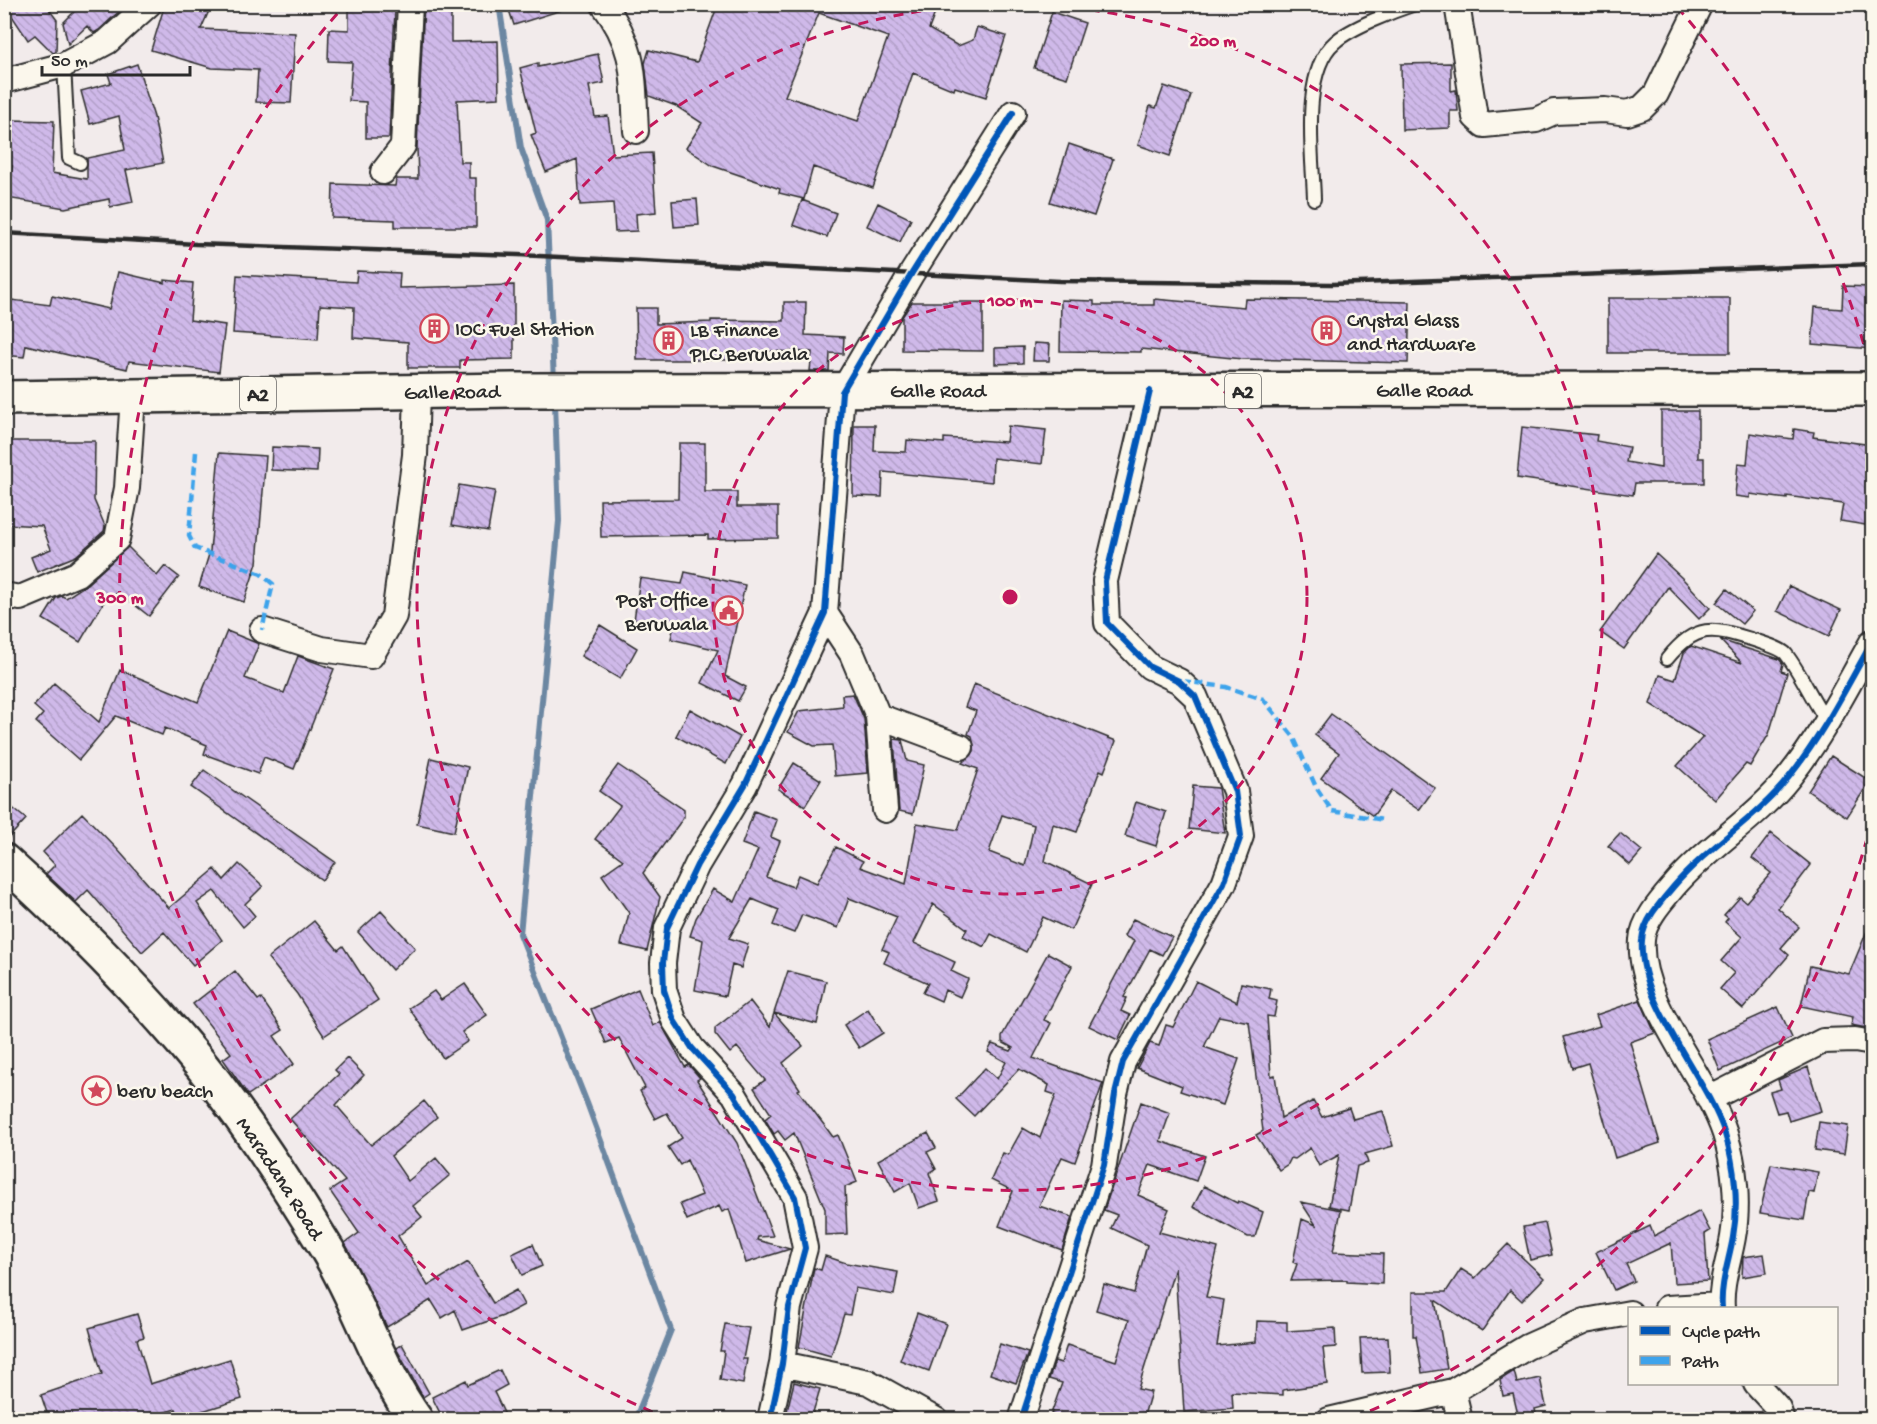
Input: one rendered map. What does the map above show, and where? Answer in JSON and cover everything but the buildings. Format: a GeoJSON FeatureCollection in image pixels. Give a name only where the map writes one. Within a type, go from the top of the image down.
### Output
{"type":"FeatureCollection","features":[{"type":"Feature","properties":{"kind":"main road","name":"Galle Road"},"geometry":{"type":"LineString","coordinates":[[4,398],[512,390],[842,392],[1872,389]]}},
{"type":"Feature","properties":{"kind":"main road","name":"Maradana Road"},"geometry":{"type":"LineString","coordinates":[[4,861],[127,979],[184,1044],[230,1105],[287,1185],[337,1267],[395,1391],[416,1419]]}},
{"type":"Feature","properties":{"kind":"street"},"geometry":{"type":"LineString","coordinates":[[4,81],[64,65],[107,42],[149,4]]}},
{"type":"Feature","properties":{"kind":"street"},"geometry":{"type":"LineString","coordinates":[[383,172],[403,146],[410,4]]}},
{"type":"Feature","properties":{"kind":"street"},"geometry":{"type":"LineString","coordinates":[[603,4],[617,23],[632,57],[636,131]]}},
{"type":"Feature","properties":{"kind":"street"},"geometry":{"type":"LineString","coordinates":[[1457,4],[1475,117],[1484,125],[1536,120],[1554,112],[1605,110],[1627,113],[1642,108],[1656,94],[1700,4]]}},
{"type":"Feature","properties":{"kind":"street"},"geometry":{"type":"LineString","coordinates":[[770,1419],[782,1364],[789,1307],[805,1248],[795,1197],[734,1095],[692,1048],[674,1020],[664,990],[663,963],[667,928],[687,886],[745,785],[825,613],[842,392],[912,273],[1012,113]]}},
{"type":"Feature","properties":{"kind":"street"},"geometry":{"type":"LineString","coordinates":[[1021,1419],[1104,1165],[1115,1094],[1123,1062],[1219,893],[1241,836],[1235,791],[1195,696],[1179,681],[1150,667],[1107,622],[1105,581],[1150,391]]}},
{"type":"Feature","properties":{"kind":"street"},"geometry":{"type":"LineString","coordinates":[[262,630],[322,649],[371,656],[394,616],[415,455],[417,392]]}},
{"type":"Feature","properties":{"kind":"street"},"geometry":{"type":"LineString","coordinates":[[4,595],[20,598],[77,574],[117,539],[127,488],[133,396]]}},
{"type":"Feature","properties":{"kind":"street"},"geometry":{"type":"LineString","coordinates":[[825,613],[852,654],[878,716],[885,810]]}},
{"type":"Feature","properties":{"kind":"street"},"geometry":{"type":"LineString","coordinates":[[1722,1307],[1722,1283],[1733,1237],[1737,1199],[1725,1134],[1709,1099],[1664,1017],[1644,969],[1642,938],[1658,904],[1690,867],[1746,821],[1789,778],[1827,722],[1872,642]]}},
{"type":"Feature","properties":{"kind":"street"},"geometry":{"type":"LineString","coordinates":[[878,716],[962,747]]}},
{"type":"Feature","properties":{"kind":"street"},"geometry":{"type":"LineString","coordinates":[[1709,1099],[1744,1079],[1823,1041],[1855,1040],[1872,1043]]}},
{"type":"Feature","properties":{"kind":"street"},"geometry":{"type":"LineString","coordinates":[[1329,1419],[1454,1391],[1527,1347],[1585,1321],[1628,1313]]}},
{"type":"Feature","properties":{"kind":"street"},"geometry":{"type":"LineString","coordinates":[[782,1364],[867,1382],[936,1419]]}},
{"type":"Feature","properties":{"kind":"street"},"geometry":{"type":"LineString","coordinates":[[1758,1385],[1778,1408],[1782,1419]]}},
{"type":"Feature","properties":{"kind":"street"},"geometry":{"type":"LineString","coordinates":[[1454,1391],[1460,1419]]}},
{"type":"Feature","properties":{"kind":"lane"},"geometry":{"type":"LineString","coordinates":[[1314,199],[1311,97],[1321,62],[1334,42],[1392,11],[1414,4]]}},
{"type":"Feature","properties":{"kind":"lane"},"geometry":{"type":"LineString","coordinates":[[64,65],[69,158],[80,163]]}},
{"type":"Feature","properties":{"kind":"lane"},"geometry":{"type":"LineString","coordinates":[[1668,659],[1684,639],[1710,630],[1724,631],[1760,642],[1786,653],[1810,697],[1827,722]]}},
{"type":"Feature","properties":{"kind":"waterway"},"geometry":{"type":"LineString","coordinates":[[499,4],[521,148],[547,220],[554,382]]}},
{"type":"Feature","properties":{"kind":"waterway"},"geometry":{"type":"LineString","coordinates":[[555,401],[559,521],[520,934],[587,1103],[671,1330],[635,1420]]}},
{"type":"Feature","properties":{"kind":"railway"},"geometry":{"type":"LineString","coordinates":[[4,233],[196,244],[518,255],[1060,281],[1332,284],[1872,264]]}},
{"type":"Feature","properties":{"kind":"marked path"},"geometry":{"type":"LineString","coordinates":[[196,452],[189,536],[195,548],[261,574],[273,584],[262,630]]}},
{"type":"Feature","properties":{"kind":"marked path"},"geometry":{"type":"LineString","coordinates":[[1182,681],[1226,687],[1263,699],[1293,736],[1316,787],[1332,811],[1383,820]]}},
{"type":"Feature","properties":{"kind":"cycle path"},"geometry":{"type":"LineString","coordinates":[[770,1420],[782,1364],[789,1307],[805,1248],[795,1197],[734,1094],[692,1048],[674,1020],[664,990],[663,963],[667,928],[697,865],[745,785],[825,613],[842,392],[912,273],[1013,113]]}},
{"type":"Feature","properties":{"kind":"cycle path"},"geometry":{"type":"LineString","coordinates":[[1021,1420],[1104,1165],[1115,1094],[1123,1062],[1224,883],[1241,836],[1235,791],[1195,696],[1179,681],[1150,667],[1107,623],[1105,581],[1150,391]]}},
{"type":"Feature","properties":{"kind":"cycle path"},"geometry":{"type":"LineString","coordinates":[[1722,1307],[1736,1211],[1731,1159],[1716,1111],[1674,1038],[1650,988],[1643,964],[1643,933],[1654,911],[1687,872],[1762,806],[1789,777],[1823,728],[1872,642]]}},
{"type":"Feature","properties":{"kind":"place","name":"IOC Fuel Station"},"geometry":{"type":"Point","coordinates":[434,328]}},
{"type":"Feature","properties":{"kind":"place","name":"Crystal Glass and Hardware"},"geometry":{"type":"Point","coordinates":[1326,331]}},
{"type":"Feature","properties":{"kind":"place","name":"LB Finance PLC Beruwala"},"geometry":{"type":"Point","coordinates":[669,341]}},
{"type":"Feature","properties":{"kind":"place","name":"Post Office Beruwala"},"geometry":{"type":"Point","coordinates":[729,611]}},
{"type":"Feature","properties":{"kind":"place","name":"beru beach"},"geometry":{"type":"Point","coordinates":[96,1090]}}]}
